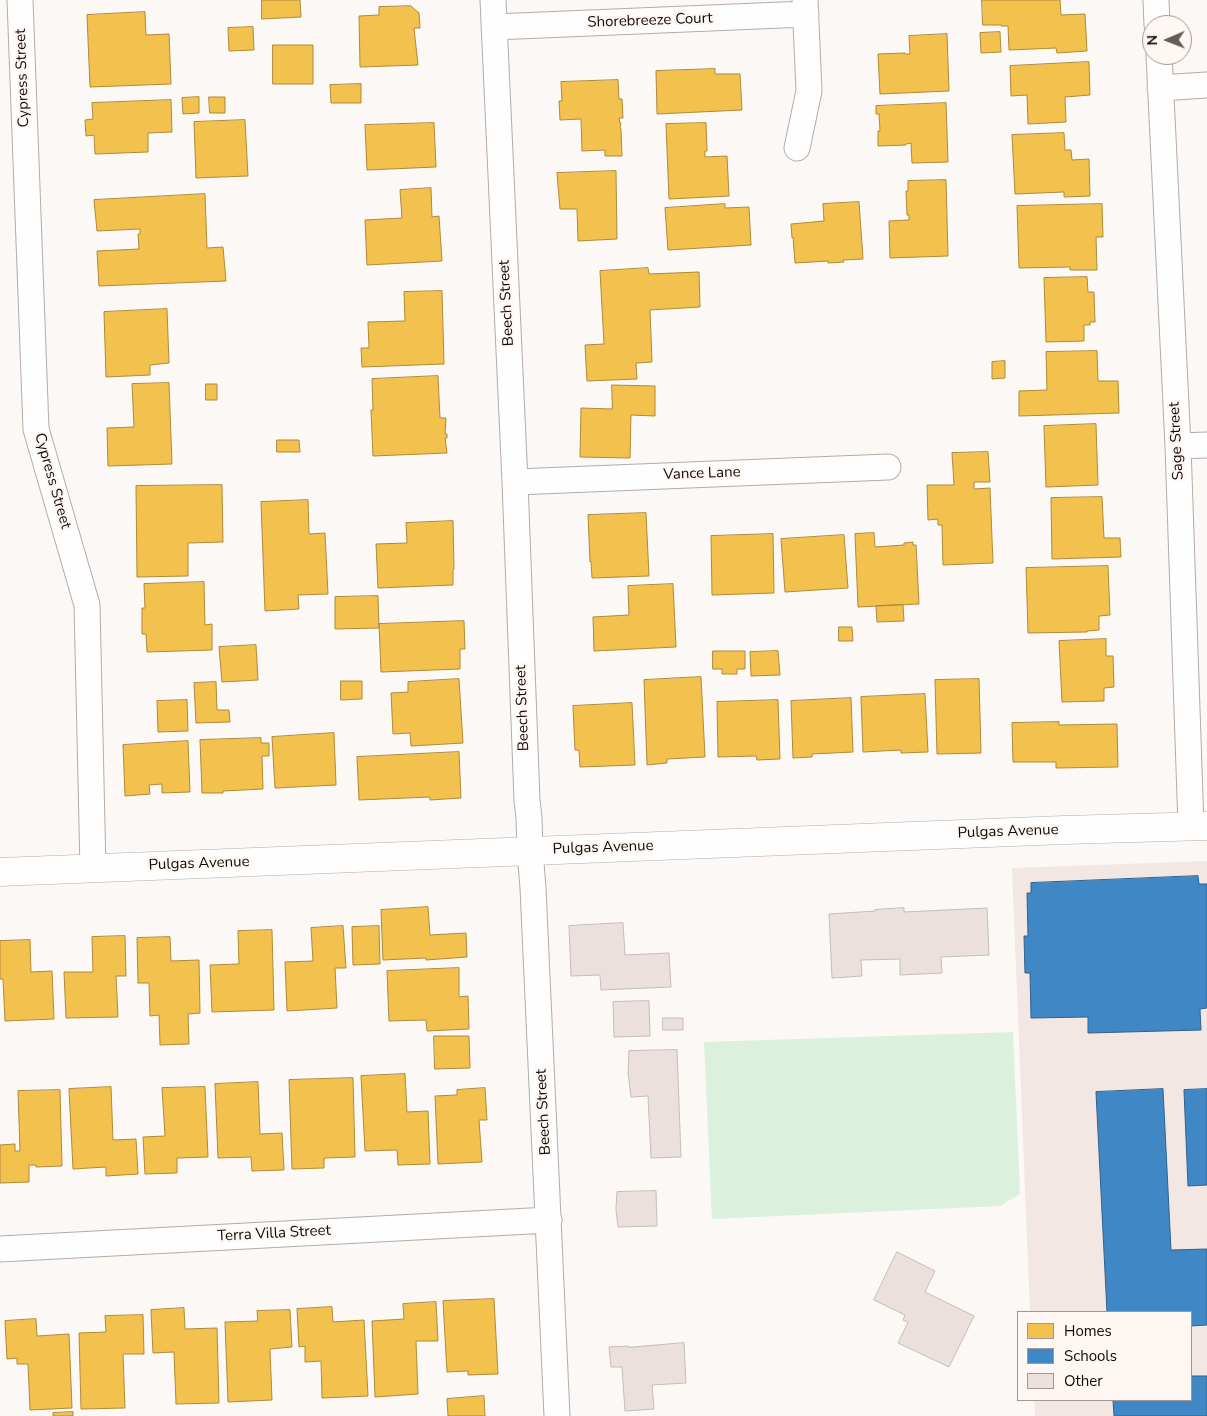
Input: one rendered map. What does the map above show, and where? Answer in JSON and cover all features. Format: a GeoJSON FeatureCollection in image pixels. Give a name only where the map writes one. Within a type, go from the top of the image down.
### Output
{"type":"FeatureCollection","features":[{"type":"Feature","properties":{"kind":"street","name":"Cypress Street"},"geometry":{"type":"LineString","coordinates":[[20,0],[36,429],[87,605],[93,869]]}},
{"type":"Feature","properties":{"kind":"street","name":"Beech Street"},"geometry":{"type":"LineString","coordinates":[[493,0],[515,482],[527,800],[534,888],[557,1416]]}},
{"type":"Feature","properties":{"kind":"street"},"geometry":{"type":"LineString","coordinates":[[1156,0],[1157,15]]}},
{"type":"Feature","properties":{"kind":"street","name":"Shorebreeze Court"},"geometry":{"type":"LineString","coordinates":[[494,27],[806,7],[809,91],[796,148]]}},
{"type":"Feature","properties":{"kind":"street","name":"Sage Street"},"geometry":{"type":"LineString","coordinates":[[1159,65],[1199,826]]}},
{"type":"Feature","properties":{"kind":"street"},"geometry":{"type":"LineString","coordinates":[[1160,88],[1207,85]]}},
{"type":"Feature","properties":{"kind":"street"},"geometry":{"type":"LineString","coordinates":[[1178,446],[1207,445]]}},
{"type":"Feature","properties":{"kind":"street","name":"Vance Lane"},"geometry":{"type":"LineString","coordinates":[[515,482],[888,467]]}},
{"type":"Feature","properties":{"kind":"street","name":"Pulgas Avenue"},"geometry":{"type":"LineString","coordinates":[[0,872],[1199,826]]}},
{"type":"Feature","properties":{"kind":"street","name":"Terra Villa Street"},"geometry":{"type":"LineString","coordinates":[[0,1249],[549,1220]]}},
{"type":"Feature","properties":{"kind":"shaded area"},"geometry":{"type":"Polygon","coordinates":[[[1207,861],[1207,1416],[1035,1416],[1034,1401],[1192,1401],[1192,1311],[1030,1311],[1012,868],[1207,861]]]}},
{"type":"Feature","properties":{"kind":"green space"},"geometry":{"type":"Polygon","coordinates":[[[1013,1032],[1020,1194],[1000,1206],[712,1219],[704,1042],[1013,1032]]]}},
{"type":"Feature","properties":{"kind":"building: Homes"},"geometry":{"type":"Polygon","coordinates":[[[262,0],[300,0],[301,17],[262,19],[262,0]]]}},
{"type":"Feature","properties":{"kind":"building: Homes"},"geometry":{"type":"Polygon","coordinates":[[[982,0],[1060,0],[1061,15],[1085,14],[1087,51],[1057,53],[1056,48],[1009,50],[1008,26],[983,25],[982,0]]]}},
{"type":"Feature","properties":{"kind":"building: Homes"},"geometry":{"type":"Polygon","coordinates":[[[411,6],[419,13],[420,28],[414,28],[418,65],[360,67],[359,16],[379,15],[379,7],[411,6]]]}},
{"type":"Feature","properties":{"kind":"building: Homes"},"geometry":{"type":"Polygon","coordinates":[[[145,12],[146,35],[169,34],[171,84],[90,87],[87,15],[145,12]]]}},
{"type":"Feature","properties":{"kind":"building: Homes"},"geometry":{"type":"Polygon","coordinates":[[[253,27],[254,50],[229,51],[228,28],[253,27]]]}},
{"type":"Feature","properties":{"kind":"building: Homes"},"geometry":{"type":"Polygon","coordinates":[[[1000,32],[1001,52],[981,53],[980,33],[1000,32]]]}},
{"type":"Feature","properties":{"kind":"building: Homes"},"geometry":{"type":"Polygon","coordinates":[[[947,34],[949,91],[880,94],[878,54],[910,54],[909,36],[947,34]]]}},
{"type":"Feature","properties":{"kind":"building: Homes"},"geometry":{"type":"Polygon","coordinates":[[[273,45],[313,45],[313,84],[273,84],[273,45]]]}},
{"type":"Feature","properties":{"kind":"building: Homes"},"geometry":{"type":"Polygon","coordinates":[[[1089,62],[1090,95],[1065,97],[1066,122],[1028,124],[1027,95],[1011,96],[1010,66],[1089,62]]]}},
{"type":"Feature","properties":{"kind":"building: Homes"},"geometry":{"type":"Polygon","coordinates":[[[715,69],[715,74],[740,74],[742,110],[657,114],[656,71],[715,69]]]}},
{"type":"Feature","properties":{"kind":"building: Homes"},"geometry":{"type":"Polygon","coordinates":[[[618,80],[623,118],[619,118],[621,123],[622,156],[605,156],[605,150],[582,151],[581,119],[560,120],[561,82],[618,80]]]}},
{"type":"Feature","properties":{"kind":"building: Homes"},"geometry":{"type":"Polygon","coordinates":[[[361,84],[361,103],[331,103],[330,85],[361,84]]]}},
{"type":"Feature","properties":{"kind":"building: Homes"},"geometry":{"type":"Polygon","coordinates":[[[199,97],[199,113],[183,114],[182,98],[199,97]]]}},
{"type":"Feature","properties":{"kind":"building: Homes"},"geometry":{"type":"Polygon","coordinates":[[[209,97],[225,97],[225,113],[210,113],[209,97]]]}},
{"type":"Feature","properties":{"kind":"building: Homes"},"geometry":{"type":"Polygon","coordinates":[[[171,100],[172,132],[148,133],[148,152],[95,154],[94,135],[86,136],[85,120],[93,119],[92,103],[171,100]]]}},
{"type":"Feature","properties":{"kind":"building: Homes"},"geometry":{"type":"Polygon","coordinates":[[[946,103],[948,162],[912,163],[911,143],[906,145],[878,146],[878,131],[880,131],[879,114],[876,114],[876,106],[946,103]]]}},
{"type":"Feature","properties":{"kind":"building: Homes"},"geometry":{"type":"Polygon","coordinates":[[[245,120],[248,176],[196,178],[194,122],[245,120]]]}},
{"type":"Feature","properties":{"kind":"building: Homes"},"geometry":{"type":"Polygon","coordinates":[[[434,123],[436,167],[367,170],[365,125],[434,123]]]}},
{"type":"Feature","properties":{"kind":"building: Homes"},"geometry":{"type":"Polygon","coordinates":[[[706,123],[707,151],[705,151],[705,157],[727,156],[729,196],[669,199],[666,124],[706,123]]]}},
{"type":"Feature","properties":{"kind":"building: Homes"},"geometry":{"type":"Polygon","coordinates":[[[1064,133],[1065,150],[1071,150],[1072,160],[1089,159],[1090,196],[1064,197],[1064,192],[1015,194],[1012,135],[1064,133]]]}},
{"type":"Feature","properties":{"kind":"building: Homes"},"geometry":{"type":"Polygon","coordinates":[[[616,171],[617,239],[578,241],[577,209],[560,209],[557,173],[616,171]]]}},
{"type":"Feature","properties":{"kind":"building: Homes"},"geometry":{"type":"Polygon","coordinates":[[[946,180],[948,256],[890,258],[889,221],[909,220],[906,191],[908,191],[908,181],[946,180]]]}},
{"type":"Feature","properties":{"kind":"building: Homes"},"geometry":{"type":"Polygon","coordinates":[[[431,188],[432,217],[439,216],[442,261],[367,265],[365,220],[402,218],[400,190],[431,188]]]}},
{"type":"Feature","properties":{"kind":"building: Homes"},"geometry":{"type":"Polygon","coordinates":[[[205,194],[207,248],[223,247],[226,281],[99,286],[97,251],[139,249],[138,234],[140,234],[140,229],[97,231],[94,200],[205,194]]]}},
{"type":"Feature","properties":{"kind":"building: Homes"},"geometry":{"type":"Polygon","coordinates":[[[859,202],[863,259],[828,263],[828,261],[795,263],[791,224],[824,221],[823,204],[859,202]]]}},
{"type":"Feature","properties":{"kind":"building: Homes"},"geometry":{"type":"Polygon","coordinates":[[[725,204],[725,208],[749,207],[751,245],[668,250],[665,208],[725,204]]]}},
{"type":"Feature","properties":{"kind":"building: Homes"},"geometry":{"type":"Polygon","coordinates":[[[1102,204],[1103,237],[1096,237],[1097,270],[1070,270],[1070,267],[1019,268],[1017,206],[1102,204]]]}},
{"type":"Feature","properties":{"kind":"building: Homes"},"geometry":{"type":"Polygon","coordinates":[[[648,268],[649,274],[699,272],[700,307],[650,310],[652,362],[636,363],[637,379],[587,381],[585,345],[604,344],[600,271],[648,268]]]}},
{"type":"Feature","properties":{"kind":"building: Homes"},"geometry":{"type":"Polygon","coordinates":[[[1087,277],[1088,292],[1094,292],[1095,322],[1090,322],[1090,325],[1084,325],[1084,341],[1046,342],[1044,278],[1087,277]]]}},
{"type":"Feature","properties":{"kind":"building: Homes"},"geometry":{"type":"Polygon","coordinates":[[[442,291],[444,364],[362,367],[361,348],[369,348],[368,322],[405,321],[404,292],[442,291]]]}},
{"type":"Feature","properties":{"kind":"building: Homes"},"geometry":{"type":"Polygon","coordinates":[[[167,309],[169,363],[150,365],[150,375],[106,377],[104,312],[167,309]]]}},
{"type":"Feature","properties":{"kind":"building: Homes"},"geometry":{"type":"Polygon","coordinates":[[[1097,351],[1098,381],[1118,381],[1119,413],[1019,416],[1019,391],[1047,390],[1046,352],[1097,351]]]}},
{"type":"Feature","properties":{"kind":"building: Homes"},"geometry":{"type":"Polygon","coordinates":[[[1005,361],[1005,378],[992,379],[992,362],[1005,361]]]}},
{"type":"Feature","properties":{"kind":"building: Homes"},"geometry":{"type":"Polygon","coordinates":[[[438,376],[440,418],[446,418],[445,434],[447,434],[447,438],[445,438],[447,453],[373,456],[372,379],[438,376]]]}},
{"type":"Feature","properties":{"kind":"building: Homes"},"geometry":{"type":"Polygon","coordinates":[[[169,383],[172,464],[108,466],[107,428],[134,427],[132,384],[169,383]]]}},
{"type":"Feature","properties":{"kind":"building: Homes"},"geometry":{"type":"Polygon","coordinates":[[[206,384],[217,384],[217,400],[206,400],[206,384]]]}},
{"type":"Feature","properties":{"kind":"building: Homes"},"geometry":{"type":"Polygon","coordinates":[[[612,385],[655,386],[655,416],[631,415],[630,458],[580,457],[581,408],[612,409],[612,385]]]}},
{"type":"Feature","properties":{"kind":"building: Homes"},"geometry":{"type":"Polygon","coordinates":[[[1096,424],[1098,485],[1046,487],[1044,426],[1096,424]]]}},
{"type":"Feature","properties":{"kind":"building: Homes"},"geometry":{"type":"Polygon","coordinates":[[[277,440],[299,440],[300,452],[277,452],[277,440]]]}},
{"type":"Feature","properties":{"kind":"building: Homes"},"geometry":{"type":"Polygon","coordinates":[[[988,452],[990,482],[974,482],[974,489],[990,488],[993,563],[943,565],[942,525],[938,525],[938,519],[928,520],[927,485],[954,485],[952,453],[988,452]]]}},
{"type":"Feature","properties":{"kind":"building: Homes"},"geometry":{"type":"Polygon","coordinates":[[[222,485],[223,542],[188,543],[188,576],[137,577],[136,486],[222,485]]]}},
{"type":"Feature","properties":{"kind":"building: Homes"},"geometry":{"type":"Polygon","coordinates":[[[1102,497],[1104,538],[1120,538],[1121,557],[1052,559],[1051,498],[1102,497]]]}},
{"type":"Feature","properties":{"kind":"building: Homes"},"geometry":{"type":"Polygon","coordinates":[[[308,500],[309,534],[325,533],[328,594],[298,595],[299,609],[265,611],[261,502],[308,500]]]}},
{"type":"Feature","properties":{"kind":"building: Homes"},"geometry":{"type":"Polygon","coordinates":[[[646,513],[649,576],[592,578],[588,515],[646,513]]]}},
{"type":"Feature","properties":{"kind":"building: Homes"},"geometry":{"type":"Polygon","coordinates":[[[453,521],[453,585],[378,588],[376,544],[407,543],[406,523],[453,521]]]}},
{"type":"Feature","properties":{"kind":"building: Homes"},"geometry":{"type":"Polygon","coordinates":[[[874,533],[875,547],[904,545],[904,543],[913,542],[913,545],[916,545],[919,604],[858,607],[855,534],[874,533]]]}},
{"type":"Feature","properties":{"kind":"building: Homes"},"geometry":{"type":"Polygon","coordinates":[[[773,534],[774,593],[712,595],[711,536],[773,534]]]}},
{"type":"Feature","properties":{"kind":"building: Homes"},"geometry":{"type":"Polygon","coordinates":[[[844,535],[848,588],[785,592],[781,539],[844,535]]]}},
{"type":"Feature","properties":{"kind":"building: Homes"},"geometry":{"type":"Polygon","coordinates":[[[1108,566],[1110,615],[1099,616],[1099,630],[1028,633],[1026,568],[1108,566]]]}},
{"type":"Feature","properties":{"kind":"building: Homes"},"geometry":{"type":"Polygon","coordinates":[[[204,582],[205,625],[212,624],[212,650],[147,652],[146,634],[142,634],[142,608],[145,608],[144,584],[204,582]]]}},
{"type":"Feature","properties":{"kind":"building: Homes"},"geometry":{"type":"Polygon","coordinates":[[[673,584],[676,647],[594,651],[593,617],[629,615],[628,586],[673,584]]]}},
{"type":"Feature","properties":{"kind":"building: Homes"},"geometry":{"type":"Polygon","coordinates":[[[378,596],[379,628],[335,629],[335,597],[378,596]]]}},
{"type":"Feature","properties":{"kind":"building: Homes"},"geometry":{"type":"Polygon","coordinates":[[[903,605],[904,621],[877,622],[876,606],[903,605]]]}},
{"type":"Feature","properties":{"kind":"building: Homes"},"geometry":{"type":"Polygon","coordinates":[[[464,621],[465,649],[460,649],[460,669],[381,672],[379,624],[464,621]]]}},
{"type":"Feature","properties":{"kind":"building: Homes"},"geometry":{"type":"Polygon","coordinates":[[[839,627],[852,627],[853,641],[839,641],[839,627]]]}},
{"type":"Feature","properties":{"kind":"building: Homes"},"geometry":{"type":"Polygon","coordinates":[[[1106,639],[1106,656],[1113,656],[1114,687],[1104,688],[1104,701],[1062,702],[1059,641],[1106,639]]]}},
{"type":"Feature","properties":{"kind":"building: Homes"},"geometry":{"type":"Polygon","coordinates":[[[256,645],[258,680],[222,682],[219,647],[256,645]]]}},
{"type":"Feature","properties":{"kind":"building: Homes"},"geometry":{"type":"Polygon","coordinates":[[[713,651],[745,651],[745,669],[737,669],[737,674],[722,674],[722,669],[713,669],[713,651]]]}},
{"type":"Feature","properties":{"kind":"building: Homes"},"geometry":{"type":"Polygon","coordinates":[[[778,651],[780,675],[751,676],[750,652],[778,651]]]}},
{"type":"Feature","properties":{"kind":"building: Homes"},"geometry":{"type":"Polygon","coordinates":[[[701,677],[705,757],[667,759],[667,763],[647,765],[644,680],[701,677]]]}},
{"type":"Feature","properties":{"kind":"building: Homes"},"geometry":{"type":"Polygon","coordinates":[[[459,679],[463,743],[411,746],[410,733],[393,734],[391,693],[408,692],[408,682],[459,679]]]}},
{"type":"Feature","properties":{"kind":"building: Homes"},"geometry":{"type":"Polygon","coordinates":[[[979,679],[981,753],[937,754],[935,680],[979,679]]]}},
{"type":"Feature","properties":{"kind":"building: Homes"},"geometry":{"type":"Polygon","coordinates":[[[341,681],[362,681],[362,699],[341,700],[341,681]]]}},
{"type":"Feature","properties":{"kind":"building: Homes"},"geometry":{"type":"Polygon","coordinates":[[[216,682],[217,710],[229,710],[230,722],[196,723],[194,683],[216,682]]]}},
{"type":"Feature","properties":{"kind":"building: Homes"},"geometry":{"type":"Polygon","coordinates":[[[925,694],[928,752],[901,753],[901,750],[863,752],[861,697],[925,694]]]}},
{"type":"Feature","properties":{"kind":"building: Homes"},"geometry":{"type":"Polygon","coordinates":[[[851,698],[853,752],[812,754],[812,757],[793,758],[791,701],[851,698]]]}},
{"type":"Feature","properties":{"kind":"building: Homes"},"geometry":{"type":"Polygon","coordinates":[[[187,700],[188,731],[158,732],[157,701],[187,700]]]}},
{"type":"Feature","properties":{"kind":"building: Homes"},"geometry":{"type":"Polygon","coordinates":[[[778,700],[780,759],[757,760],[756,756],[718,757],[717,702],[778,700]]]}},
{"type":"Feature","properties":{"kind":"building: Homes"},"geometry":{"type":"Polygon","coordinates":[[[632,703],[635,765],[580,767],[579,750],[575,750],[573,706],[632,703]]]}},
{"type":"Feature","properties":{"kind":"building: Homes"},"geometry":{"type":"Polygon","coordinates":[[[1059,722],[1059,725],[1117,724],[1118,767],[1056,768],[1056,762],[1013,762],[1012,723],[1059,722]]]}},
{"type":"Feature","properties":{"kind":"building: Homes"},"geometry":{"type":"Polygon","coordinates":[[[334,733],[336,785],[275,788],[272,737],[334,733]]]}},
{"type":"Feature","properties":{"kind":"building: Homes"},"geometry":{"type":"Polygon","coordinates":[[[261,738],[261,743],[269,743],[269,756],[262,756],[263,789],[202,793],[200,740],[261,738]]]}},
{"type":"Feature","properties":{"kind":"building: Homes"},"geometry":{"type":"Polygon","coordinates":[[[188,741],[190,792],[162,793],[162,784],[149,785],[150,794],[125,796],[123,745],[188,741]]]}},
{"type":"Feature","properties":{"kind":"building: Homes"},"geometry":{"type":"Polygon","coordinates":[[[459,752],[461,798],[430,800],[430,797],[359,800],[357,757],[459,752]]]}},
{"type":"Feature","properties":{"kind":"building: Homes"},"geometry":{"type":"Polygon","coordinates":[[[428,907],[430,935],[466,933],[467,957],[426,960],[426,958],[383,960],[381,910],[428,907]]]}},
{"type":"Feature","properties":{"kind":"building: Homes"},"geometry":{"type":"Polygon","coordinates":[[[343,926],[346,968],[335,968],[337,1008],[287,1011],[285,962],[313,961],[311,928],[343,926]]]}},
{"type":"Feature","properties":{"kind":"building: Homes"},"geometry":{"type":"Polygon","coordinates":[[[379,926],[380,964],[353,965],[352,927],[379,926]]]}},
{"type":"Feature","properties":{"kind":"building: Homes"},"geometry":{"type":"Polygon","coordinates":[[[272,930],[274,1010],[212,1012],[210,965],[239,964],[238,931],[272,930]]]}},
{"type":"Feature","properties":{"kind":"building: Homes"},"geometry":{"type":"Polygon","coordinates":[[[125,936],[126,976],[116,976],[118,1017],[66,1018],[64,972],[93,972],[92,937],[125,936]]]}},
{"type":"Feature","properties":{"kind":"building: Homes"},"geometry":{"type":"Polygon","coordinates":[[[170,937],[171,961],[199,960],[200,1013],[188,1014],[189,1044],[160,1045],[159,1015],[150,1016],[149,983],[138,983],[137,938],[170,937]]]}},
{"type":"Feature","properties":{"kind":"building: Homes"},"geometry":{"type":"Polygon","coordinates":[[[30,940],[31,972],[52,971],[54,1019],[5,1021],[3,979],[0,979],[0,941],[30,940]]]}},
{"type":"Feature","properties":{"kind":"building: Homes"},"geometry":{"type":"Polygon","coordinates":[[[459,968],[459,997],[468,996],[469,1029],[427,1031],[426,1020],[389,1021],[387,971],[459,968]]]}},
{"type":"Feature","properties":{"kind":"building: Homes"},"geometry":{"type":"Polygon","coordinates":[[[434,1036],[469,1036],[470,1068],[435,1069],[434,1036]]]}},
{"type":"Feature","properties":{"kind":"building: Homes"},"geometry":{"type":"Polygon","coordinates":[[[405,1074],[407,1112],[428,1111],[430,1164],[398,1165],[397,1150],[365,1151],[361,1076],[405,1074]]]}},
{"type":"Feature","properties":{"kind":"building: Homes"},"geometry":{"type":"Polygon","coordinates":[[[353,1078],[355,1157],[324,1158],[324,1168],[292,1169],[289,1080],[353,1078]]]}},
{"type":"Feature","properties":{"kind":"building: Homes"},"geometry":{"type":"Polygon","coordinates":[[[258,1082],[260,1134],[282,1133],[284,1170],[252,1171],[251,1157],[218,1158],[215,1084],[258,1082]]]}},
{"type":"Feature","properties":{"kind":"building: Homes"},"geometry":{"type":"Polygon","coordinates":[[[111,1087],[113,1140],[136,1139],[138,1174],[106,1176],[106,1167],[73,1169],[69,1089],[111,1087]]]}},
{"type":"Feature","properties":{"kind":"building: Homes"},"geometry":{"type":"Polygon","coordinates":[[[205,1087],[208,1157],[177,1158],[177,1173],[145,1174],[143,1137],[165,1136],[162,1088],[205,1087]]]}},
{"type":"Feature","properties":{"kind":"building: Homes"},"geometry":{"type":"Polygon","coordinates":[[[485,1088],[487,1120],[479,1120],[482,1162],[438,1164],[435,1096],[457,1095],[457,1090],[485,1088]]]}},
{"type":"Feature","properties":{"kind":"building: Homes"},"geometry":{"type":"Polygon","coordinates":[[[60,1090],[62,1166],[36,1167],[36,1165],[29,1165],[29,1182],[0,1183],[0,1145],[15,1144],[15,1151],[20,1151],[18,1091],[60,1090]]]}},
{"type":"Feature","properties":{"kind":"building: Homes"},"geometry":{"type":"Polygon","coordinates":[[[494,1299],[498,1374],[468,1375],[468,1371],[447,1372],[443,1301],[494,1299]]]}},
{"type":"Feature","properties":{"kind":"building: Homes"},"geometry":{"type":"Polygon","coordinates":[[[436,1302],[438,1341],[416,1341],[418,1394],[375,1397],[372,1321],[404,1319],[403,1304],[436,1302]]]}},
{"type":"Feature","properties":{"kind":"building: Homes"},"geometry":{"type":"Polygon","coordinates":[[[332,1307],[333,1322],[364,1320],[368,1396],[322,1398],[321,1361],[305,1362],[305,1346],[299,1347],[297,1309],[332,1307]]]}},
{"type":"Feature","properties":{"kind":"building: Homes"},"geometry":{"type":"Polygon","coordinates":[[[184,1308],[185,1329],[217,1328],[219,1403],[176,1404],[174,1352],[153,1353],[151,1310],[184,1308]]]}},
{"type":"Feature","properties":{"kind":"building: Homes"},"geometry":{"type":"Polygon","coordinates":[[[290,1310],[292,1347],[270,1349],[272,1400],[228,1402],[225,1322],[258,1321],[257,1311],[290,1310]]]}},
{"type":"Feature","properties":{"kind":"building: Homes"},"geometry":{"type":"Polygon","coordinates":[[[143,1315],[144,1354],[123,1354],[125,1408],[81,1409],[79,1333],[106,1332],[105,1316],[143,1315]]]}},
{"type":"Feature","properties":{"kind":"building: Homes"},"geometry":{"type":"Polygon","coordinates":[[[36,1319],[37,1336],[69,1334],[72,1408],[30,1410],[28,1364],[17,1364],[17,1358],[7,1359],[5,1321],[36,1319]]]}},
{"type":"Feature","properties":{"kind":"building: Homes"},"geometry":{"type":"Polygon","coordinates":[[[484,1396],[485,1416],[448,1416],[447,1399],[484,1396]]]}},
{"type":"Feature","properties":{"kind":"building: Homes"},"geometry":{"type":"Polygon","coordinates":[[[73,1412],[73,1416],[53,1416],[53,1413],[73,1412]]]}},
{"type":"Feature","properties":{"kind":"building: Schools"},"geometry":{"type":"Polygon","coordinates":[[[1198,876],[1199,884],[1207,884],[1207,1008],[1200,1009],[1201,1030],[1088,1033],[1088,1017],[1031,1018],[1030,973],[1025,973],[1024,936],[1028,936],[1027,893],[1031,893],[1031,883],[1198,876]]]}},
{"type":"Feature","properties":{"kind":"building: Schools"},"geometry":{"type":"Polygon","coordinates":[[[1163,1089],[1171,1250],[1207,1249],[1207,1325],[1192,1326],[1192,1311],[1107,1311],[1096,1092],[1163,1089]]]}},
{"type":"Feature","properties":{"kind":"building: Schools"},"geometry":{"type":"Polygon","coordinates":[[[1207,1089],[1207,1185],[1188,1186],[1184,1090],[1207,1089]]]}},
{"type":"Feature","properties":{"kind":"building: Schools"},"geometry":{"type":"Polygon","coordinates":[[[1192,1376],[1207,1376],[1207,1416],[1114,1416],[1113,1401],[1192,1401],[1192,1376]]]}},
{"type":"Feature","properties":{"kind":"building: Other"},"geometry":{"type":"Polygon","coordinates":[[[904,908],[904,912],[987,908],[989,955],[941,957],[942,973],[900,975],[900,959],[861,960],[862,976],[832,978],[829,914],[904,908]]]}},
{"type":"Feature","properties":{"kind":"building: Other"},"geometry":{"type":"Polygon","coordinates":[[[623,923],[625,955],[669,953],[671,987],[601,990],[600,975],[571,976],[569,926],[623,923]]]}},
{"type":"Feature","properties":{"kind":"building: Other"},"geometry":{"type":"Polygon","coordinates":[[[649,1001],[650,1036],[614,1037],[613,1002],[649,1001]]]}},
{"type":"Feature","properties":{"kind":"building: Other"},"geometry":{"type":"Polygon","coordinates":[[[663,1018],[683,1018],[683,1030],[663,1030],[663,1018]]]}},
{"type":"Feature","properties":{"kind":"building: Other"},"geometry":{"type":"Polygon","coordinates":[[[677,1050],[681,1157],[651,1158],[648,1096],[631,1097],[628,1073],[629,1051],[677,1050]]]}},
{"type":"Feature","properties":{"kind":"building: Other"},"geometry":{"type":"Polygon","coordinates":[[[656,1191],[657,1226],[618,1227],[617,1192],[656,1191]]]}},
{"type":"Feature","properties":{"kind":"building: Other"},"geometry":{"type":"Polygon","coordinates":[[[897,1252],[935,1271],[925,1292],[974,1316],[949,1367],[898,1343],[908,1322],[903,1320],[905,1315],[874,1300],[897,1252]]]}},
{"type":"Feature","properties":{"kind":"building: Other"},"geometry":{"type":"Polygon","coordinates":[[[684,1343],[686,1383],[652,1385],[654,1409],[625,1411],[622,1367],[611,1367],[609,1347],[684,1343]]]}}]}
